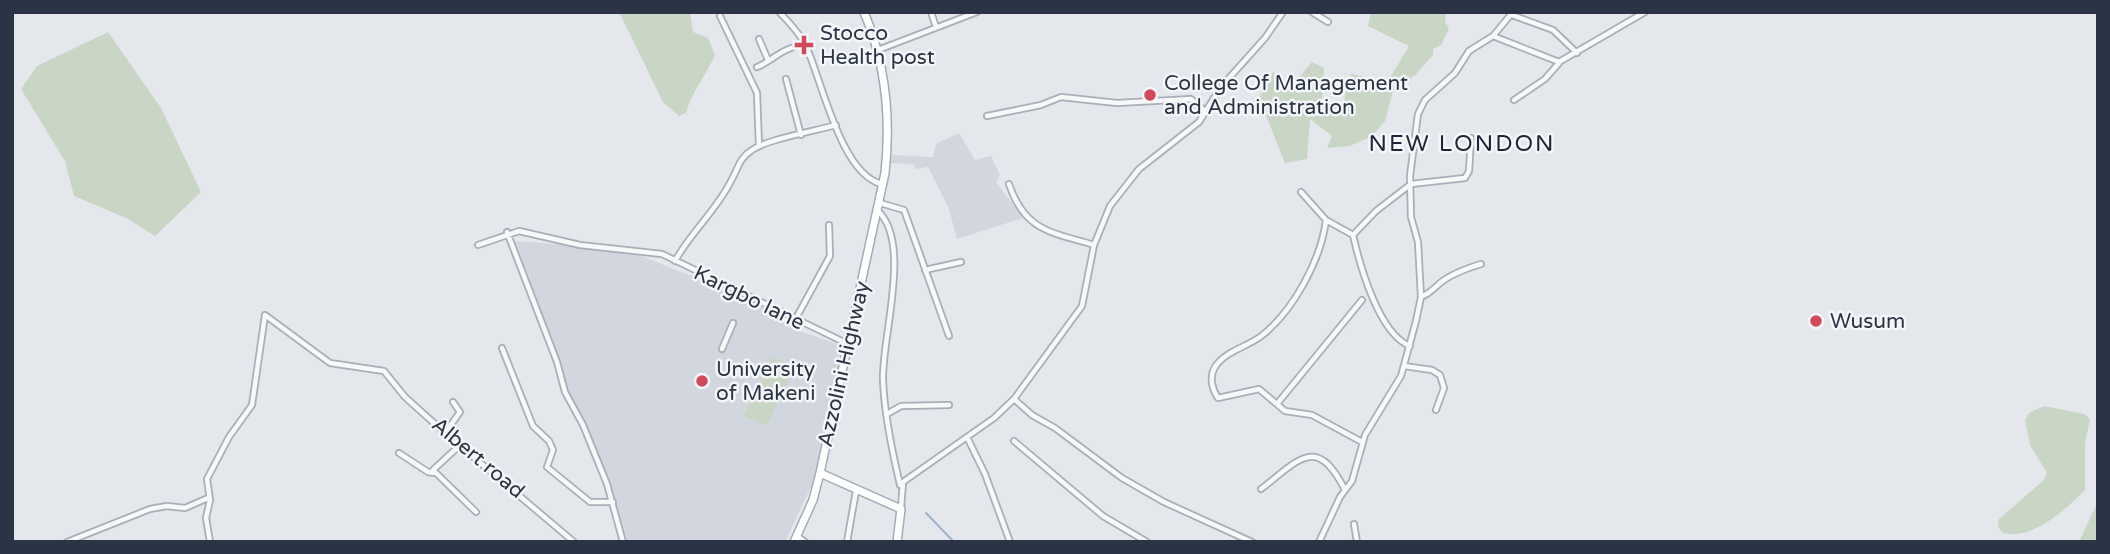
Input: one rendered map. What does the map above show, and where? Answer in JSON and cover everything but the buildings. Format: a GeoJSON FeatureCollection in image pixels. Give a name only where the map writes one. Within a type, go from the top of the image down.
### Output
{"type":"FeatureCollection","features":[{"type":"Feature","properties":{"kind":"main road","name":"Azzolini Highway"},"geometry":{"type":"LineString","coordinates":[[796,539],[820,473],[883,184],[888,111],[877,50],[864,12]]}},
{"type":"Feature","properties":{"kind":"main road"},"geometry":{"type":"LineString","coordinates":[[820,473],[901,509],[897,542]]}},
{"type":"Feature","properties":{"kind":"street"},"geometry":{"type":"LineString","coordinates":[[779,12],[806,45],[836,125],[856,166],[874,181],[883,184]]}},
{"type":"Feature","properties":{"kind":"street"},"geometry":{"type":"LineString","coordinates":[[931,12],[936,27]]}},
{"type":"Feature","properties":{"kind":"street"},"geometry":{"type":"LineString","coordinates":[[877,50],[977,12]]}},
{"type":"Feature","properties":{"kind":"street"},"geometry":{"type":"LineString","coordinates":[[900,485],[1014,399],[1082,306],[1094,245],[1104,215],[1139,169],[1175,144],[1206,112],[1221,87],[1265,38],[1283,12]]}},
{"type":"Feature","properties":{"kind":"street"},"geometry":{"type":"LineString","coordinates":[[1312,12],[1328,22]]}},
{"type":"Feature","properties":{"kind":"street"},"geometry":{"type":"LineString","coordinates":[[1514,100],[1537,86],[1559,62],[1645,12]]}},
{"type":"Feature","properties":{"kind":"street"},"geometry":{"type":"LineString","coordinates":[[1319,542],[1356,473],[1362,442],[1401,376],[1410,346],[1421,298],[1418,242],[1411,217],[1411,184],[1415,126],[1421,106],[1437,86],[1455,73],[1472,48],[1493,36],[1513,14],[1553,30],[1577,53]]}},
{"type":"Feature","properties":{"kind":"street"},"geometry":{"type":"LineString","coordinates":[[720,16],[757,93],[759,146]]}},
{"type":"Feature","properties":{"kind":"street"},"geometry":{"type":"LineString","coordinates":[[1493,36],[1559,62]]}},
{"type":"Feature","properties":{"kind":"street"},"geometry":{"type":"LineString","coordinates":[[759,39],[768,61]]}},
{"type":"Feature","properties":{"kind":"street"},"geometry":{"type":"LineString","coordinates":[[757,67],[768,61],[772,55],[791,48]]}},
{"type":"Feature","properties":{"kind":"street"},"geometry":{"type":"LineString","coordinates":[[786,79],[801,135]]}},
{"type":"Feature","properties":{"kind":"street"},"geometry":{"type":"LineString","coordinates":[[987,116],[1069,97],[1117,103],[1191,99],[1206,112]]}},
{"type":"Feature","properties":{"kind":"street"},"geometry":{"type":"LineString","coordinates":[[675,261],[693,230],[709,215],[731,182],[742,157],[759,146],[836,125]]}},
{"type":"Feature","properties":{"kind":"street"},"geometry":{"type":"LineString","coordinates":[[1353,235],[1376,211],[1411,184],[1465,178],[1469,171],[1471,138]]}},
{"type":"Feature","properties":{"kind":"street"},"geometry":{"type":"LineString","coordinates":[[1009,184],[1027,220],[1048,231],[1094,245]]}},
{"type":"Feature","properties":{"kind":"street"},"geometry":{"type":"LineString","coordinates":[[1301,192],[1325,220],[1353,235],[1367,282],[1385,322],[1399,341],[1410,346]]}},
{"type":"Feature","properties":{"kind":"street"},"geometry":{"type":"LineString","coordinates":[[879,207],[904,210],[949,336]]}},
{"type":"Feature","properties":{"kind":"street"},"geometry":{"type":"LineString","coordinates":[[879,207],[889,226],[893,270],[883,356],[887,414],[900,485],[901,509]]}},
{"type":"Feature","properties":{"kind":"street"},"geometry":{"type":"LineString","coordinates":[[1325,220],[1323,239],[1309,272],[1282,314],[1260,337],[1224,357],[1212,373],[1218,398],[1259,389],[1285,411],[1312,415],[1362,442]]}},
{"type":"Feature","properties":{"kind":"street"},"geometry":{"type":"LineString","coordinates":[[795,320],[830,256],[829,225]]}},
{"type":"Feature","properties":{"kind":"street","name":"Kargbo lane"},"geometry":{"type":"LineString","coordinates":[[507,232],[523,231],[580,245],[662,254],[848,344]]}},
{"type":"Feature","properties":{"kind":"street"},"geometry":{"type":"LineString","coordinates":[[478,245],[507,232],[557,362],[565,392],[583,425],[613,502],[623,542]]}},
{"type":"Feature","properties":{"kind":"street"},"geometry":{"type":"LineString","coordinates":[[925,270],[961,262]]}},
{"type":"Feature","properties":{"kind":"street"},"geometry":{"type":"LineString","coordinates":[[1421,298],[1434,292],[1439,284],[1466,268],[1481,264]]}},
{"type":"Feature","properties":{"kind":"street"},"geometry":{"type":"LineString","coordinates":[[1277,404],[1362,300]]}},
{"type":"Feature","properties":{"kind":"street","name":"Albert road"},"geometry":{"type":"LineString","coordinates":[[208,498],[207,479],[229,437],[252,405],[265,315],[330,363],[384,372],[405,397],[459,446],[575,542]]}},
{"type":"Feature","properties":{"kind":"street"},"geometry":{"type":"LineString","coordinates":[[722,349],[733,323]]}},
{"type":"Feature","properties":{"kind":"street"},"geometry":{"type":"LineString","coordinates":[[502,348],[533,426],[551,443],[553,452],[547,467],[590,502],[613,502]]}},
{"type":"Feature","properties":{"kind":"street"},"geometry":{"type":"LineString","coordinates":[[1404,366],[1432,369],[1440,375],[1444,388],[1436,410]]}},
{"type":"Feature","properties":{"kind":"street"},"geometry":{"type":"LineString","coordinates":[[1014,399],[1032,415],[1055,428],[1122,478],[1164,502],[1252,542]]}},
{"type":"Feature","properties":{"kind":"street"},"geometry":{"type":"LineString","coordinates":[[445,433],[460,412],[453,402]]}},
{"type":"Feature","properties":{"kind":"street"},"geometry":{"type":"LineString","coordinates":[[887,414],[901,406],[949,405]]}},
{"type":"Feature","properties":{"kind":"street"},"geometry":{"type":"LineString","coordinates":[[967,437],[985,474],[1010,542]]}},
{"type":"Feature","properties":{"kind":"street"},"geometry":{"type":"LineString","coordinates":[[1014,441],[1102,516],[1147,542]]}},
{"type":"Feature","properties":{"kind":"street"},"geometry":{"type":"LineString","coordinates":[[433,473],[434,468],[459,446]]}},
{"type":"Feature","properties":{"kind":"street"},"geometry":{"type":"LineString","coordinates":[[399,453],[433,473],[476,513]]}},
{"type":"Feature","properties":{"kind":"street"},"geometry":{"type":"LineString","coordinates":[[1261,489],[1292,466],[1316,456],[1322,457],[1336,471],[1345,490]]}},
{"type":"Feature","properties":{"kind":"street"},"geometry":{"type":"LineString","coordinates":[[847,542],[856,491]]}},
{"type":"Feature","properties":{"kind":"street"},"geometry":{"type":"LineString","coordinates":[[67,542],[150,509],[167,506],[185,508],[208,498],[210,506],[206,518],[210,542]]}},
{"type":"Feature","properties":{"kind":"street"},"geometry":{"type":"LineString","coordinates":[[1354,524],[1357,542]]}},
{"type":"Feature","properties":{"kind":"street"},"geometry":{"type":"LineString","coordinates":[[796,539],[805,542]]}},
{"type":"Feature","properties":{"kind":"shaded area"},"geometry":{"type":"Polygon","coordinates":[[[959,133],[975,160],[991,156],[1000,175],[996,182],[1023,218],[957,239],[949,209],[928,167],[916,169],[913,164],[889,163],[890,155],[933,157],[936,144],[959,133]]]}},
{"type":"Feature","properties":{"kind":"shaded area","name":"University of Makeni"},"geometry":{"type":"Polygon","coordinates":[[[515,241],[624,249],[694,275],[758,304],[791,328],[849,348],[816,476],[785,542],[627,542],[605,471],[569,401],[544,318],[515,241]]]}},
{"type":"Feature","properties":{"kind":"green space"},"geometry":{"type":"Polygon","coordinates":[[[619,12],[690,12],[693,32],[708,38],[715,55],[686,113],[679,116],[663,102],[619,12]]]}},
{"type":"Feature","properties":{"kind":"green space"},"geometry":{"type":"Polygon","coordinates":[[[1371,12],[1446,12],[1445,21],[1449,29],[1441,45],[1433,49],[1433,55],[1415,75],[1393,91],[1385,121],[1372,136],[1350,146],[1327,148],[1332,136],[1310,119],[1307,159],[1285,163],[1259,98],[1273,72],[1292,86],[1312,62],[1324,68],[1322,101],[1341,111],[1351,74],[1388,81],[1409,46],[1368,26],[1371,12]]]}},
{"type":"Feature","properties":{"kind":"green space"},"geometry":{"type":"Polygon","coordinates":[[[108,32],[161,108],[201,192],[155,236],[126,218],[74,196],[65,161],[21,89],[37,66],[108,32]]]}},
{"type":"Feature","properties":{"kind":"green space"},"geometry":{"type":"Polygon","coordinates":[[[772,357],[794,367],[767,426],[744,416],[772,357]]]}},
{"type":"Feature","properties":{"kind":"green space"},"geometry":{"type":"Polygon","coordinates":[[[2044,406],[2084,414],[2090,419],[2085,443],[2085,490],[2048,522],[2037,528],[2014,534],[2003,533],[1998,527],[1999,519],[2044,480],[2047,473],[2030,445],[2025,420],[2029,413],[2044,406]]]}},
{"type":"Feature","properties":{"kind":"green space"},"geometry":{"type":"Polygon","coordinates":[[[2098,501],[2098,542],[2079,542],[2098,501]]]}},
{"type":"Feature","properties":{"kind":"waterway"},"geometry":{"type":"LineString","coordinates":[[926,513],[954,542]]}},
{"type":"Feature","properties":{"kind":"place","name":"Stocco Health post"},"geometry":{"type":"Point","coordinates":[804,45]}},
{"type":"Feature","properties":{"kind":"place","name":"College Of Management and Administration"},"geometry":{"type":"Point","coordinates":[1150,95]}},
{"type":"Feature","properties":{"kind":"place","name":"Wusum"},"geometry":{"type":"Point","coordinates":[1816,321]}},
{"type":"Feature","properties":{"kind":"place","name":"University of Makeni"},"geometry":{"type":"Point","coordinates":[702,381]}},
{"type":"Feature","properties":{"kind":"district","name":"NEW LONDON"},"geometry":{"type":"Point","coordinates":[1462,144]}}]}
